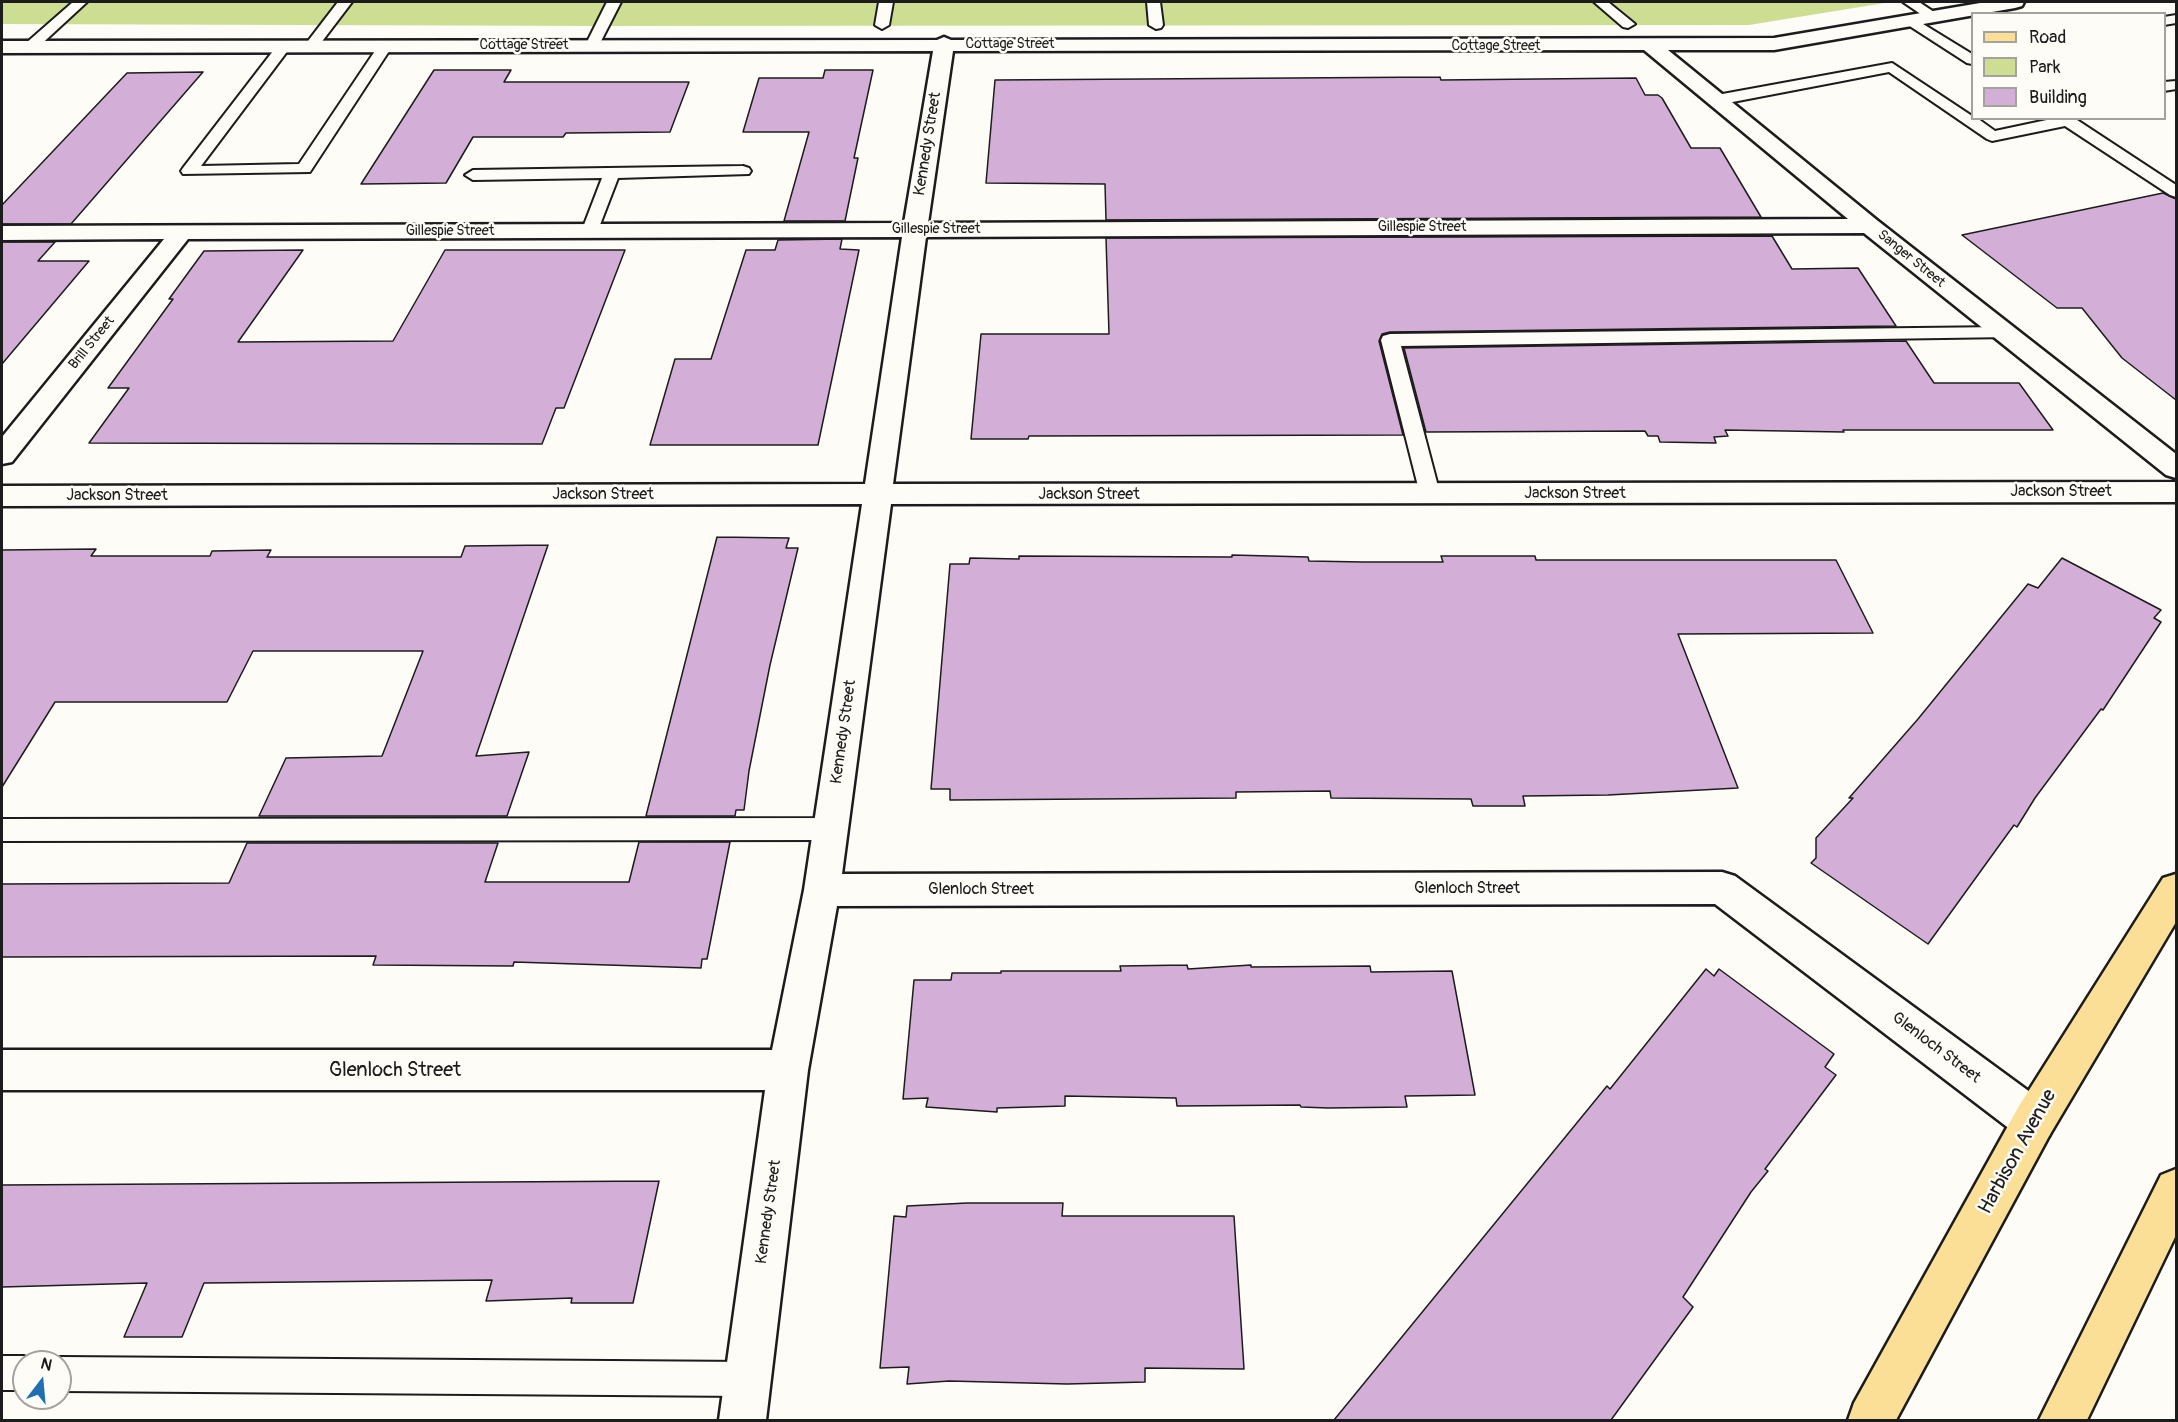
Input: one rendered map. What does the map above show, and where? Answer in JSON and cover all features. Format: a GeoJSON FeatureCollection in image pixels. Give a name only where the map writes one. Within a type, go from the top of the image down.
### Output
{"type":"FeatureCollection","features":[{"type":"Feature","properties":{"kind":"main road","name":"Harbison Avenue"},"geometry":{"type":"LineString","coordinates":[[1871,1420],[2034,1121],[2176,890]]}},
{"type":"Feature","properties":{"kind":"main road"},"geometry":{"type":"LineString","coordinates":[[2062,1420],[2176,1190]]}},
{"type":"Feature","properties":{"kind":"street","name":"Cottage Street"},"geometry":{"type":"LineString","coordinates":[[1972,12],[1991,10],[2015,2]]}},
{"type":"Feature","properties":{"kind":"street","name":"Cottage Street"},"geometry":{"type":"LineString","coordinates":[[2,46],[944,43],[1774,44],[1910,11],[1934,16],[1971,12]]}},
{"type":"Feature","properties":{"kind":"street","name":"Kennedy Street"},"geometry":{"type":"LineString","coordinates":[[742,1420],[788,1070],[822,890],[915,229],[944,43]]}},
{"type":"Feature","properties":{"kind":"street","name":"Sanger Street"},"geometry":{"type":"LineString","coordinates":[[1650,45],[1870,226],[2176,468]]}},
{"type":"Feature","properties":{"kind":"street","name":"Gillespie Street"},"geometry":{"type":"LineString","coordinates":[[2,232],[1870,226]]}},
{"type":"Feature","properties":{"kind":"street","name":"Brill Street"},"geometry":{"type":"LineString","coordinates":[[2,455],[182,232]]}},
{"type":"Feature","properties":{"kind":"street","name":"Jackson Street"},"geometry":{"type":"LineString","coordinates":[[2,496],[2176,492]]}},
{"type":"Feature","properties":{"kind":"street","name":"Glenloch Street"},"geometry":{"type":"LineString","coordinates":[[822,890],[1722,888],[2034,1121]]}},
{"type":"Feature","properties":{"kind":"street","name":"Glenloch Street"},"geometry":{"type":"LineString","coordinates":[[2,1070],[788,1070]]}},
{"type":"Feature","properties":{"kind":"lane"},"geometry":{"type":"LineString","coordinates":[[30,46],[80,2]]}},
{"type":"Feature","properties":{"kind":"lane"},"geometry":{"type":"LineString","coordinates":[[312,45],[345,2]]}},
{"type":"Feature","properties":{"kind":"lane"},"geometry":{"type":"LineString","coordinates":[[593,44],[614,2]]}},
{"type":"Feature","properties":{"kind":"lane"},"geometry":{"type":"LineString","coordinates":[[882,25],[886,2]]}},
{"type":"Feature","properties":{"kind":"lane"},"geometry":{"type":"LineString","coordinates":[[1153,2],[1156,25]]}},
{"type":"Feature","properties":{"kind":"lane"},"geometry":{"type":"LineString","coordinates":[[1600,2],[1628,24]]}},
{"type":"Feature","properties":{"kind":"lane"},"geometry":{"type":"LineString","coordinates":[[1910,11],[1971,59]]}},
{"type":"Feature","properties":{"kind":"lane"},"geometry":{"type":"LineString","coordinates":[[285,45],[189,171],[304,169],[386,45]]}},
{"type":"Feature","properties":{"kind":"lane"},"geometry":{"type":"LineString","coordinates":[[1717,100],[1892,67],[1992,136],[2065,120],[2176,192]]}},
{"type":"Feature","properties":{"kind":"lane"},"geometry":{"type":"LineString","coordinates":[[473,174],[742,171]]}},
{"type":"Feature","properties":{"kind":"lane"},"geometry":{"type":"LineString","coordinates":[[590,230],[612,173]]}},
{"type":"Feature","properties":{"kind":"lane"},"geometry":{"type":"LineString","coordinates":[[1431,494],[1390,340],[2004,333]]}},
{"type":"Feature","properties":{"kind":"lane"},"geometry":{"type":"LineString","coordinates":[[2,830],[830,830]]}},
{"type":"Feature","properties":{"kind":"lane"},"geometry":{"type":"LineString","coordinates":[[72,1374],[748,1379]]}},
{"type":"Feature","properties":{"kind":"green space"},"geometry":{"type":"Polygon","coordinates":[[[2,2],[1891,2],[1749,25],[600,26],[2,24],[2,2]]]}},
{"type":"Feature","properties":{"kind":"building"},"geometry":{"type":"Polygon","coordinates":[[[434,70],[511,70],[504,82],[689,82],[670,132],[566,133],[563,137],[473,137],[446,183],[361,184],[434,70]]]}},
{"type":"Feature","properties":{"kind":"building"},"geometry":{"type":"Polygon","coordinates":[[[825,70],[873,70],[854,158],[858,158],[845,221],[784,221],[809,132],[743,132],[759,78],[823,78],[825,70]]]}},
{"type":"Feature","properties":{"kind":"building"},"geometry":{"type":"Polygon","coordinates":[[[203,72],[71,224],[2,224],[2,205],[127,73],[203,72]]]}},
{"type":"Feature","properties":{"kind":"building"},"geometry":{"type":"Polygon","coordinates":[[[1440,77],[1441,80],[1636,78],[1645,95],[1658,95],[1662,98],[1691,148],[1720,148],[1761,217],[1106,220],[1105,184],[986,183],[995,80],[1440,77]]]}},
{"type":"Feature","properties":{"kind":"building"},"geometry":{"type":"Polygon","coordinates":[[[2163,193],[2176,199],[2176,400],[2122,358],[2082,308],[2057,308],[1962,235],[2163,193]]]}},
{"type":"Feature","properties":{"kind":"building"},"geometry":{"type":"Polygon","coordinates":[[[1772,236],[1792,269],[1858,268],[1896,326],[1390,332],[1382,334],[1379,341],[1403,435],[1029,436],[1028,439],[971,439],[981,334],[1109,334],[1106,238],[1772,236]]]}},
{"type":"Feature","properties":{"kind":"building"},"geometry":{"type":"Polygon","coordinates":[[[842,239],[840,249],[859,250],[818,445],[650,445],[675,359],[711,359],[746,250],[775,250],[778,240],[842,239]]]}},
{"type":"Feature","properties":{"kind":"building"},"geometry":{"type":"Polygon","coordinates":[[[2,242],[55,242],[38,261],[89,261],[2,364],[2,242]]]}},
{"type":"Feature","properties":{"kind":"building"},"geometry":{"type":"Polygon","coordinates":[[[303,250],[238,342],[393,341],[445,250],[625,250],[564,408],[556,408],[542,444],[89,443],[129,388],[108,388],[173,299],[169,299],[204,251],[303,250]]]}},
{"type":"Feature","properties":{"kind":"building"},"geometry":{"type":"Polygon","coordinates":[[[1906,341],[1934,383],[2019,383],[2053,430],[1843,430],[1844,432],[1725,430],[1728,436],[1714,437],[1716,443],[1660,442],[1658,436],[1648,436],[1645,431],[1426,432],[1404,348],[1906,341]]]}},
{"type":"Feature","properties":{"kind":"building"},"geometry":{"type":"Polygon","coordinates":[[[717,537],[789,538],[786,548],[798,548],[770,665],[749,771],[744,810],[736,810],[735,816],[646,816],[717,537]]]}},
{"type":"Feature","properties":{"kind":"building"},"geometry":{"type":"Polygon","coordinates":[[[548,545],[476,756],[529,752],[507,816],[259,816],[286,758],[382,756],[423,651],[253,651],[227,702],[55,702],[2,787],[2,550],[96,549],[91,556],[210,556],[212,551],[271,550],[267,557],[461,557],[465,546],[548,545]]]}},
{"type":"Feature","properties":{"kind":"building"},"geometry":{"type":"Polygon","coordinates":[[[1232,555],[1308,557],[1309,561],[1363,562],[1443,562],[1441,556],[1535,556],[1536,560],[1836,560],[1873,633],[1678,634],[1738,788],[1608,795],[1523,796],[1525,806],[1473,806],[1471,799],[1331,798],[1330,791],[1236,792],[1236,798],[950,800],[950,789],[931,789],[950,564],[969,564],[970,558],[1019,559],[1019,556],[1232,557],[1232,555]]]}},
{"type":"Feature","properties":{"kind":"building"},"geometry":{"type":"Polygon","coordinates":[[[2062,558],[2161,610],[2154,618],[2161,622],[2103,710],[2101,709],[2035,798],[2017,827],[2014,825],[1928,944],[1811,863],[1816,858],[1816,838],[1853,798],[1849,798],[1918,719],[2028,584],[2038,588],[2062,558]]]}},
{"type":"Feature","properties":{"kind":"building"},"geometry":{"type":"Polygon","coordinates":[[[639,842],[730,842],[707,959],[702,959],[701,968],[514,962],[513,966],[373,965],[376,956],[2,957],[2,884],[229,883],[247,843],[498,843],[485,882],[629,882],[639,842]]]}},
{"type":"Feature","properties":{"kind":"building"},"geometry":{"type":"Polygon","coordinates":[[[1187,965],[1188,969],[1251,965],[1251,967],[1370,966],[1371,972],[1452,971],[1475,1095],[1405,1096],[1407,1107],[1328,1108],[1301,1107],[1300,1105],[1177,1106],[1176,1098],[1065,1096],[1065,1106],[997,1108],[997,1112],[926,1107],[928,1098],[903,1099],[914,980],[951,980],[952,973],[1121,971],[1120,966],[1187,965]]]}},
{"type":"Feature","properties":{"kind":"building"},"geometry":{"type":"Polygon","coordinates":[[[1706,969],[1714,976],[1719,969],[1834,1054],[1825,1067],[1836,1075],[1765,1169],[1768,1171],[1751,1192],[1683,1297],[1693,1307],[1611,1420],[1334,1420],[1607,1086],[1610,1089],[1706,969]]]}},
{"type":"Feature","properties":{"kind":"building"},"geometry":{"type":"Polygon","coordinates":[[[659,1181],[633,1303],[571,1303],[572,1298],[486,1301],[492,1280],[204,1283],[182,1337],[124,1337],[147,1283],[2,1287],[2,1185],[659,1181]]]}},
{"type":"Feature","properties":{"kind":"building"},"geometry":{"type":"Polygon","coordinates":[[[967,1203],[1063,1203],[1062,1216],[1234,1216],[1244,1369],[1145,1368],[1145,1382],[1067,1384],[949,1381],[907,1384],[909,1367],[880,1368],[894,1216],[906,1217],[907,1206],[967,1203]]]}}]}
